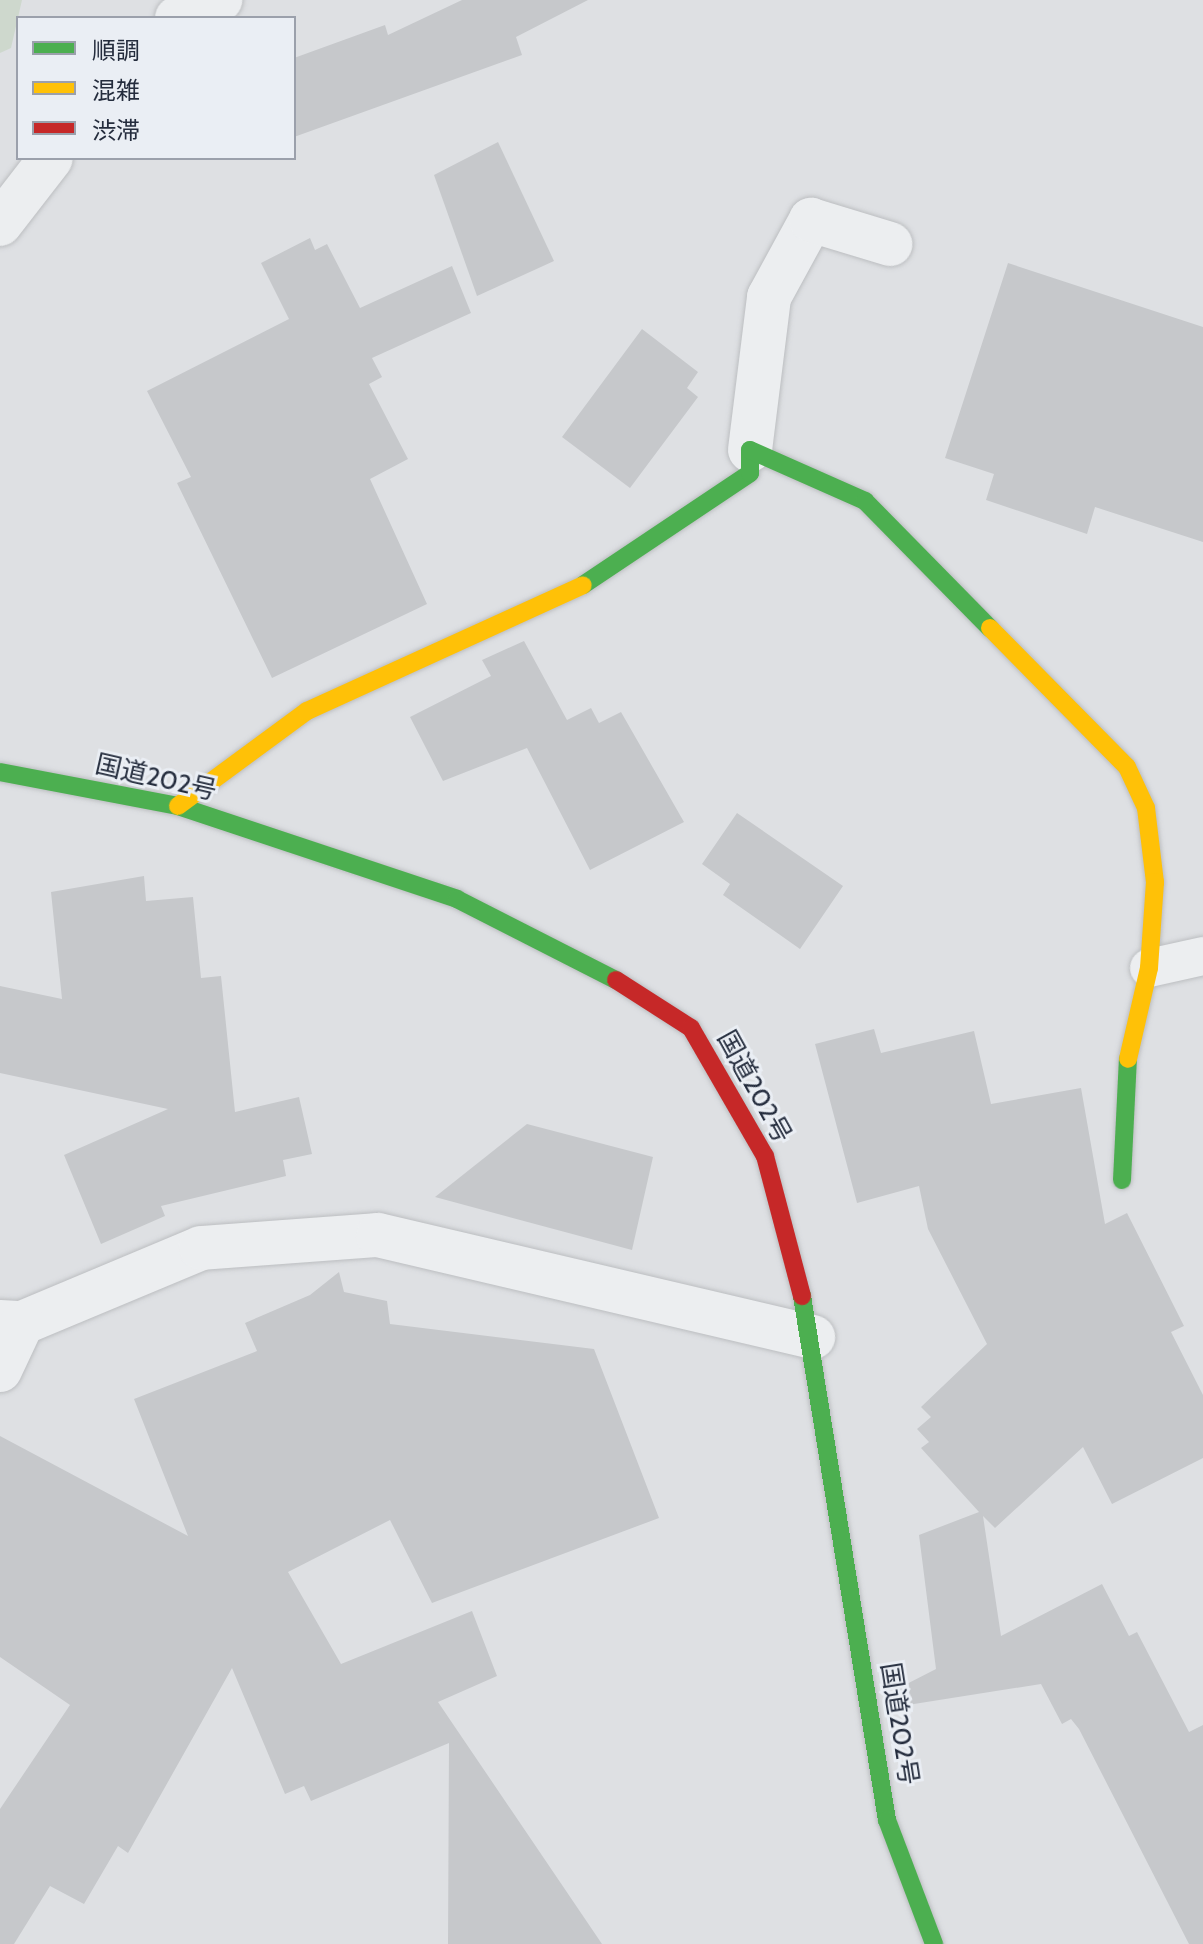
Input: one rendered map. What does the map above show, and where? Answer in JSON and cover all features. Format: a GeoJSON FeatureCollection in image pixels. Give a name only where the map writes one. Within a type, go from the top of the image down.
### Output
{"type":"FeatureCollection","features":[{"type":"Feature","properties":{"kind":"main road"},"geometry":{"type":"LineString","coordinates":[[178,806],[307,711],[569,594],[750,473],[750,450],[865,501],[1127,767],[1146,808],[1155,882],[1149,968],[1121,1088],[1122,1180]]}},
{"type":"Feature","properties":{"kind":"main road","name":"国道202号"},"geometry":{"type":"LineString","coordinates":[[0,772],[178,806],[457,899],[571,952],[691,1028],[765,1156],[813,1337],[887,1820],[934,1944]]}},
{"type":"Feature","properties":{"kind":"street"},"geometry":{"type":"LineString","coordinates":[[182,16],[220,0]]}},
{"type":"Feature","properties":{"kind":"street"},"geometry":{"type":"LineString","coordinates":[[0,224],[49,160]]}},
{"type":"Feature","properties":{"kind":"street"},"geometry":{"type":"LineString","coordinates":[[750,450],[769,297],[811,220],[890,244]]}},
{"type":"Feature","properties":{"kind":"street"},"geometry":{"type":"LineString","coordinates":[[0,1370],[11,1322],[201,1248],[378,1235],[813,1337]]}},
{"type":"Feature","properties":{"kind":"lane"},"geometry":{"type":"LineString","coordinates":[[1149,968],[1203,956]]}},
{"type":"Feature","properties":{"kind":"shaded area"},"geometry":{"type":"Polygon","coordinates":[[[0,0],[22,0],[11,48],[0,53],[0,0]]]}},
{"type":"Feature","properties":{"kind":"building"},"geometry":{"type":"Polygon","coordinates":[[[462,0],[588,0],[516,37],[522,55],[296,136],[296,57],[385,25],[388,35],[462,0]]]}},
{"type":"Feature","properties":{"kind":"building"},"geometry":{"type":"Polygon","coordinates":[[[498,142],[554,261],[477,296],[434,175],[498,142]]]}},
{"type":"Feature","properties":{"kind":"building"},"geometry":{"type":"Polygon","coordinates":[[[310,238],[315,250],[327,244],[360,308],[452,266],[471,313],[372,358],[382,377],[369,384],[408,459],[370,479],[427,604],[272,678],[177,483],[191,477],[147,391],[289,319],[261,263],[310,238]]]}},
{"type":"Feature","properties":{"kind":"building"},"geometry":{"type":"Polygon","coordinates":[[[1008,263],[1203,327],[1203,542],[1095,507],[1087,534],[986,500],[994,474],[945,458],[1008,263]]]}},
{"type":"Feature","properties":{"kind":"building"},"geometry":{"type":"Polygon","coordinates":[[[642,329],[698,372],[687,388],[698,397],[630,488],[562,437],[642,329]]]}},
{"type":"Feature","properties":{"kind":"building"},"geometry":{"type":"Polygon","coordinates":[[[524,641],[567,720],[591,708],[599,723],[621,712],[684,822],[590,870],[527,748],[443,781],[410,717],[491,676],[482,660],[524,641]]]}},
{"type":"Feature","properties":{"kind":"building"},"geometry":{"type":"Polygon","coordinates":[[[737,813],[843,886],[800,949],[723,895],[730,884],[702,864],[737,813]]]}},
{"type":"Feature","properties":{"kind":"building"},"geometry":{"type":"Polygon","coordinates":[[[144,876],[146,901],[193,897],[201,978],[221,976],[235,1112],[299,1097],[312,1154],[283,1160],[286,1176],[161,1206],[165,1216],[101,1244],[64,1155],[168,1109],[0,1073],[0,986],[62,999],[51,892],[144,876]]]}},
{"type":"Feature","properties":{"kind":"building"},"geometry":{"type":"Polygon","coordinates":[[[874,1029],[881,1053],[974,1031],[991,1104],[1081,1088],[1105,1224],[1127,1213],[1184,1326],[1171,1332],[1203,1395],[1203,1458],[1112,1504],[1083,1447],[995,1528],[983,1516],[1001,1636],[1102,1584],[1129,1636],[1137,1632],[1189,1732],[1203,1725],[1203,1944],[1189,1944],[1079,1729],[1071,1719],[1062,1724],[1041,1684],[895,1707],[893,1691],[936,1669],[919,1535],[979,1512],[921,1448],[929,1442],[917,1429],[931,1417],[921,1407],[987,1344],[928,1229],[919,1186],[857,1203],[815,1044],[874,1029]]]}},
{"type":"Feature","properties":{"kind":"building"},"geometry":{"type":"Polygon","coordinates":[[[527,1124],[653,1157],[632,1250],[435,1197],[527,1124]]]}},
{"type":"Feature","properties":{"kind":"building"},"geometry":{"type":"Polygon","coordinates":[[[339,1272],[344,1292],[387,1301],[390,1324],[594,1349],[659,1518],[432,1603],[390,1520],[288,1572],[341,1664],[472,1611],[497,1676],[438,1702],[602,1944],[448,1944],[449,1743],[311,1801],[304,1786],[285,1794],[232,1668],[128,1853],[118,1846],[84,1904],[50,1886],[14,1944],[0,1944],[0,1809],[70,1705],[0,1657],[0,1436],[188,1536],[134,1399],[257,1351],[245,1323],[310,1295],[339,1272]]]}},
{"type":"Feature","properties":{"kind":"traffic: fast"},"geometry":{"type":"LineString","coordinates":[[583,585],[750,473],[750,450],[865,501],[990,628]]}},
{"type":"Feature","properties":{"kind":"traffic: fast"},"geometry":{"type":"LineString","coordinates":[[0,772],[178,806],[457,899],[616,980]]}},
{"type":"Feature","properties":{"kind":"traffic: fast"},"geometry":{"type":"LineString","coordinates":[[1122,1180],[1128,1059]]}},
{"type":"Feature","properties":{"kind":"traffic: fast"},"geometry":{"type":"LineString","coordinates":[[802,1296],[887,1820],[934,1944]]}},
{"type":"Feature","properties":{"kind":"traffic: slow"},"geometry":{"type":"LineString","coordinates":[[178,806],[307,711],[583,585]]}},
{"type":"Feature","properties":{"kind":"traffic: slow"},"geometry":{"type":"LineString","coordinates":[[990,628],[1127,767],[1146,808],[1155,882],[1149,968],[1128,1059]]}},
{"type":"Feature","properties":{"kind":"traffic: jam"},"geometry":{"type":"LineString","coordinates":[[616,980],[691,1028],[765,1156],[802,1296]]}}]}
